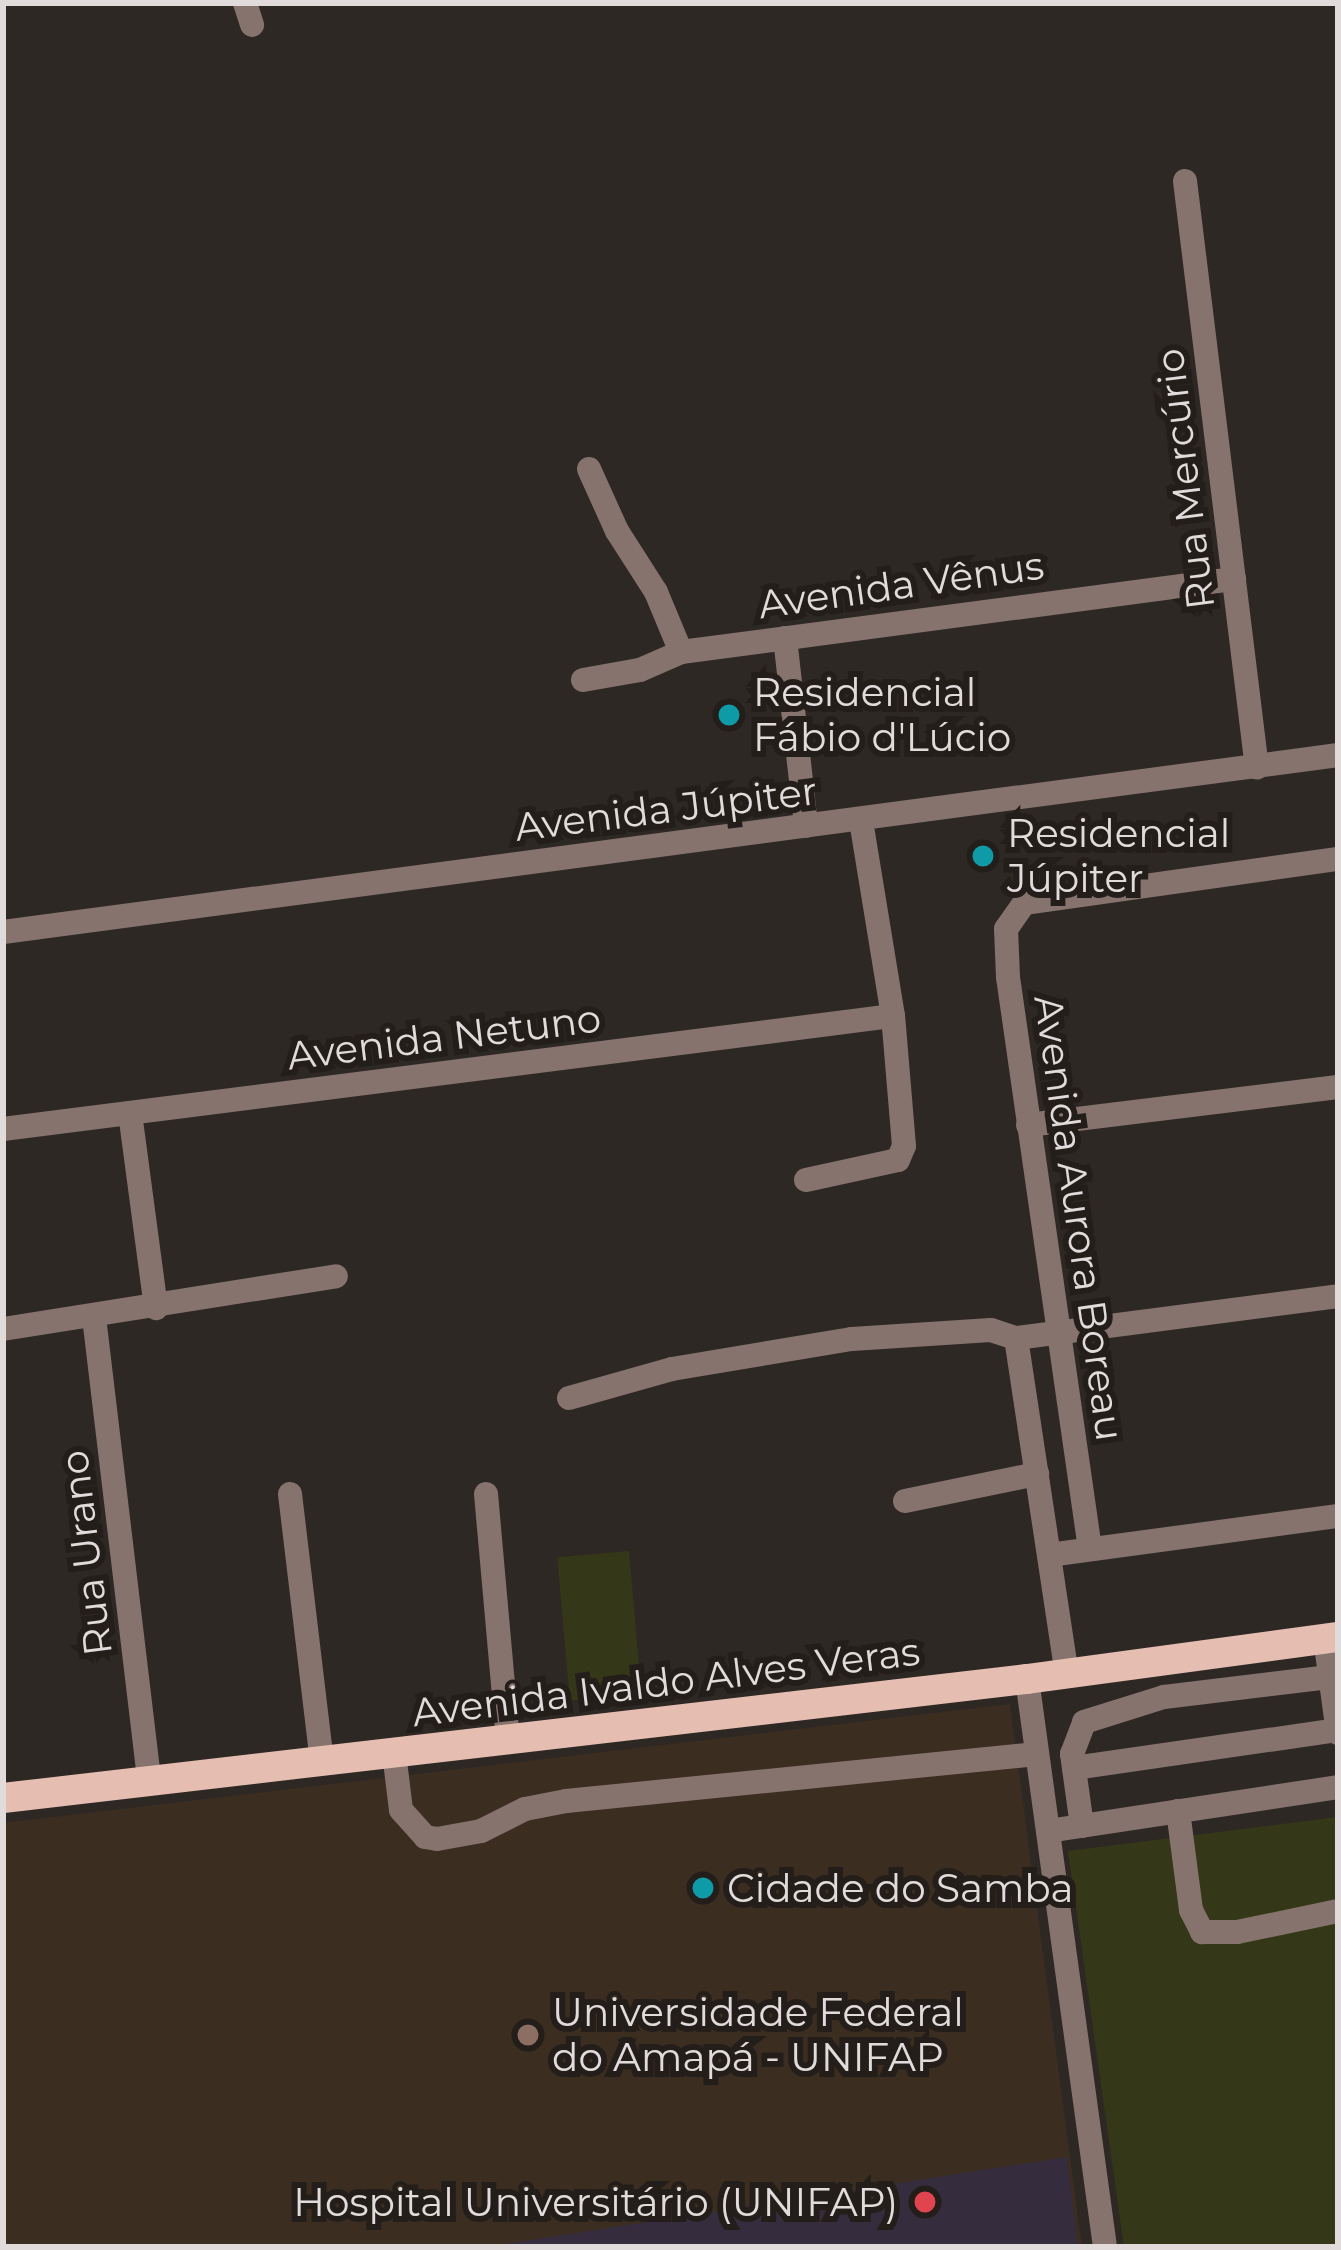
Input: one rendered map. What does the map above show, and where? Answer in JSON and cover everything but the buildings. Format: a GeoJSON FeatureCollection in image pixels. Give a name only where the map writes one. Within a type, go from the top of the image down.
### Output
{"type":"FeatureCollection","features":[{"type":"Feature","properties":{"kind":"main road","name":"Avenida Ivaldo Alves Veras"},"geometry":{"type":"LineString","coordinates":[[3,1798],[1027,1679],[1332,1637]]}},
{"type":"Feature","properties":{"kind":"street","name":"Rua Mercúrio"},"geometry":{"type":"LineString","coordinates":[[1185,181],[1257,768]]}},
{"type":"Feature","properties":{"kind":"street"},"geometry":{"type":"LineString","coordinates":[[589,469],[617,531],[656,592],[681,652]]}},
{"type":"Feature","properties":{"kind":"street","name":"Avenida Vênus"},"geometry":{"type":"LineString","coordinates":[[583,680],[640,670],[681,652],[1234,579]]}},
{"type":"Feature","properties":{"kind":"street"},"geometry":{"type":"LineString","coordinates":[[785,638],[806,826]]}},
{"type":"Feature","properties":{"kind":"street","name":"Avenida Júpiter"},"geometry":{"type":"LineString","coordinates":[[3,932],[1338,755]]}},
{"type":"Feature","properties":{"kind":"street"},"geometry":{"type":"LineString","coordinates":[[806,1180],[898,1160],[904,1139],[893,1016],[861,820]]}},
{"type":"Feature","properties":{"kind":"street","name":"Avenida Aurora Boreau"},"geometry":{"type":"LineString","coordinates":[[1090,1549],[1005,949],[1013,913],[1024,903],[1338,860]]}},
{"type":"Feature","properties":{"kind":"street","name":"Avenida Netuno"},"geometry":{"type":"LineString","coordinates":[[3,1129],[893,1016]]}},
{"type":"Feature","properties":{"kind":"street"},"geometry":{"type":"LineString","coordinates":[[1028,1125],[1338,1087]]}},
{"type":"Feature","properties":{"kind":"street"},"geometry":{"type":"LineString","coordinates":[[130,1113],[156,1308]]}},
{"type":"Feature","properties":{"kind":"street"},"geometry":{"type":"LineString","coordinates":[[3,1329],[336,1276]]}},
{"type":"Feature","properties":{"kind":"street"},"geometry":{"type":"LineString","coordinates":[[569,1398],[672,1370],[852,1340],[991,1330],[1016,1338],[1338,1296]]}},
{"type":"Feature","properties":{"kind":"street","name":"Rua Urano"},"geometry":{"type":"LineString","coordinates":[[94,1317],[148,1781]]}},
{"type":"Feature","properties":{"kind":"street"},"geometry":{"type":"LineString","coordinates":[[1016,1338],[1067,1674]]}},
{"type":"Feature","properties":{"kind":"street"},"geometry":{"type":"LineString","coordinates":[[905,1501],[1037,1474]]}},
{"type":"Feature","properties":{"kind":"street"},"geometry":{"type":"LineString","coordinates":[[290,1493],[322,1761]]}},
{"type":"Feature","properties":{"kind":"street"},"geometry":{"type":"LineString","coordinates":[[486,1494],[508,1739]]}},
{"type":"Feature","properties":{"kind":"street"},"geometry":{"type":"LineString","coordinates":[[1049,1555],[1338,1516]]}},
{"type":"Feature","properties":{"kind":"street"},"geometry":{"type":"LineString","coordinates":[[1074,1768],[1338,1731],[1332,1637]]}},
{"type":"Feature","properties":{"kind":"street"},"geometry":{"type":"LineString","coordinates":[[1082,1826],[1074,1768],[1076,1735],[1084,1722],[1164,1697],[1334,1676]]}},
{"type":"Feature","properties":{"kind":"street"},"geometry":{"type":"LineString","coordinates":[[1027,1679],[1105,2247]]}},
{"type":"Feature","properties":{"kind":"street"},"geometry":{"type":"LineString","coordinates":[[394,1753],[401,1810],[425,1837],[437,1839],[481,1832],[525,1809],[566,1801],[1037,1754]]}},
{"type":"Feature","properties":{"kind":"street"},"geometry":{"type":"LineString","coordinates":[[1048,1831],[1338,1787]]}},
{"type":"Feature","properties":{"kind":"street"},"geometry":{"type":"LineString","coordinates":[[1178,1811],[1191,1910],[1202,1932],[1237,1932],[1338,1911]]}},
{"type":"Feature","properties":{"kind":"shaded area","name":"Universidade Federal do Amapá - UNIFAP"},"geometry":{"type":"Polygon","coordinates":[[[1010,1704],[1082,2247],[3,2247],[3,1823],[1010,1704]]]}},
{"type":"Feature","properties":{"kind":"shaded area","name":"Hospital Universitário (UNIFAP)"},"geometry":{"type":"Polygon","coordinates":[[[1067,2157],[1078,2247],[486,2247],[1067,2157]]]}},
{"type":"Feature","properties":{"kind":"green space"},"geometry":{"type":"Polygon","coordinates":[[[629,1551],[642,1694],[570,1701],[557,1557],[629,1551]]]}},
{"type":"Feature","properties":{"kind":"green space"},"geometry":{"type":"Polygon","coordinates":[[[1338,1817],[1338,2247],[1124,2247],[1068,1851],[1338,1817]]]}},
{"type":"Feature","properties":{"kind":"place","name":"Residencial Fábio d'Lúcio"},"geometry":{"type":"Point","coordinates":[729,715]}},
{"type":"Feature","properties":{"kind":"place","name":"Residencial Júpiter"},"geometry":{"type":"Point","coordinates":[983,856]}},
{"type":"Feature","properties":{"kind":"place","name":"Cidade do Samba"},"geometry":{"type":"Point","coordinates":[703,1888]}},
{"type":"Feature","properties":{"kind":"place","name":"Universidade Federal do Amapá - UNIFAP"},"geometry":{"type":"Point","coordinates":[528,2035]}},
{"type":"Feature","properties":{"kind":"place","name":"Hospital Universitário (UNIFAP)"},"geometry":{"type":"Point","coordinates":[925,2202]}}]}
